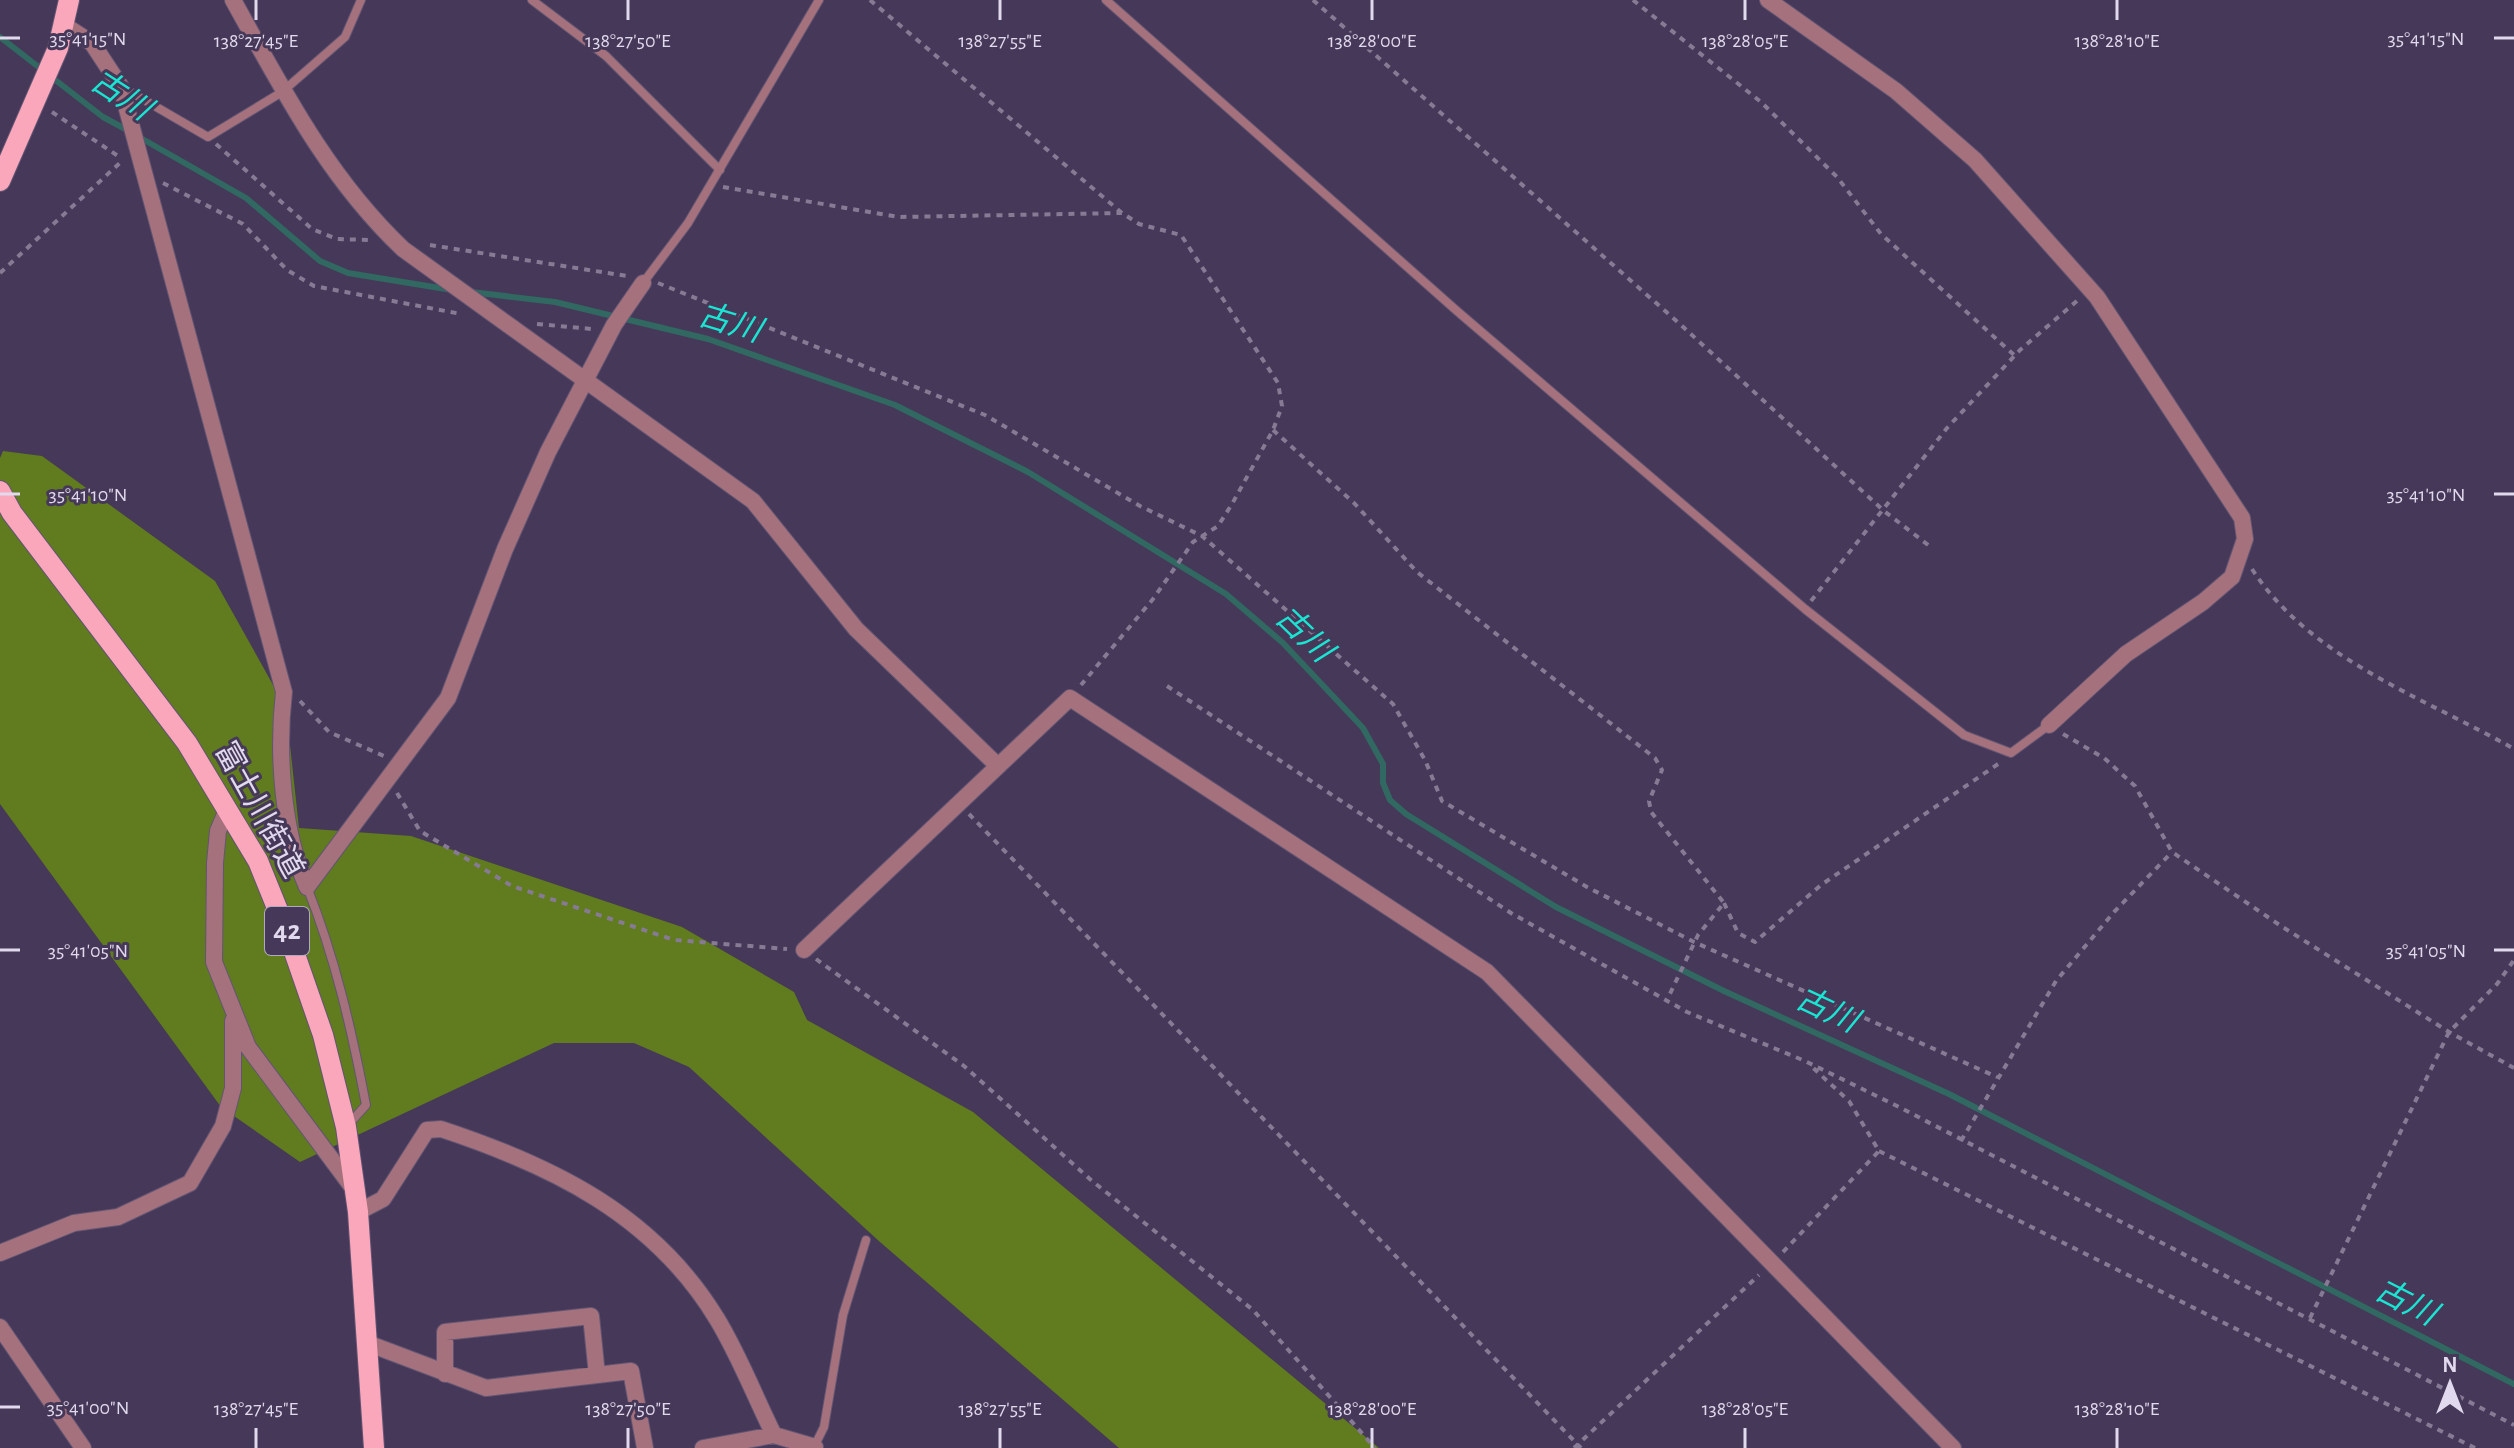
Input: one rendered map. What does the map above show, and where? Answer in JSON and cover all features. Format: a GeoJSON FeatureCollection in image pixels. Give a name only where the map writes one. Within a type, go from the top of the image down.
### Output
{"type":"FeatureCollection","features":[{"type":"Feature","properties":{"kind":"main road"},"geometry":{"type":"LineString","coordinates":[[0,181],[58,48],[69,0]]}},
{"type":"Feature","properties":{"kind":"main road","name":"富士川街道"},"geometry":{"type":"LineString","coordinates":[[0,491],[12,513],[187,743],[258,861],[290,940],[323,1035],[346,1127],[357,1202],[374,1448]]}},
{"type":"Feature","properties":{"kind":"street"},"geometry":{"type":"LineString","coordinates":[[233,0],[282,92],[368,216],[399,245],[753,501],[856,629],[998,766]]}},
{"type":"Feature","properties":{"kind":"street"},"geometry":{"type":"LineString","coordinates":[[1768,0],[1896,91],[1975,160],[2097,297],[2242,518],[2245,539],[2243,554],[2232,577],[2213,594],[2126,654],[2049,725]]}},
{"type":"Feature","properties":{"kind":"street"},"geometry":{"type":"LineString","coordinates":[[64,25],[92,43],[121,87],[126,104],[284,692],[280,756],[287,806],[307,887]]}},
{"type":"Feature","properties":{"kind":"street"},"geometry":{"type":"LineString","coordinates":[[307,887],[457,681],[505,549],[584,378],[612,328],[645,280]]}},
{"type":"Feature","properties":{"kind":"street"},"geometry":{"type":"LineString","coordinates":[[804,950],[1070,698],[1487,972],[1953,1448]]}},
{"type":"Feature","properties":{"kind":"street"},"geometry":{"type":"LineString","coordinates":[[227,810],[218,831],[212,911],[214,962],[248,1047],[357,1202],[383,1199],[427,1130],[441,1129],[598,1197],[652,1237],[718,1320],[774,1435]]}},
{"type":"Feature","properties":{"kind":"street"},"geometry":{"type":"LineString","coordinates":[[0,1253],[74,1223],[118,1217],[190,1183],[223,1126],[233,1088],[234,1012]]}},
{"type":"Feature","properties":{"kind":"street"},"geometry":{"type":"LineString","coordinates":[[445,1374],[445,1332],[591,1316],[597,1375]]}},
{"type":"Feature","properties":{"kind":"street"},"geometry":{"type":"LineString","coordinates":[[0,1327],[83,1448]]}},
{"type":"Feature","properties":{"kind":"street"},"geometry":{"type":"LineString","coordinates":[[367,1343],[486,1388],[631,1371],[645,1448]]}},
{"type":"Feature","properties":{"kind":"street"},"geometry":{"type":"LineString","coordinates":[[703,1448],[774,1435],[814,1448]]}},
{"type":"Feature","properties":{"kind":"lane"},"geometry":{"type":"LineString","coordinates":[[121,87],[208,137],[282,92],[345,37],[361,0]]}},
{"type":"Feature","properties":{"kind":"lane"},"geometry":{"type":"LineString","coordinates":[[532,0],[606,56],[720,170]]}},
{"type":"Feature","properties":{"kind":"lane"},"geometry":{"type":"LineString","coordinates":[[645,280],[688,223],[819,0]]}},
{"type":"Feature","properties":{"kind":"lane"},"geometry":{"type":"LineString","coordinates":[[1106,0],[1457,311],[1805,609],[1964,735],[2011,753],[2049,725]]}},
{"type":"Feature","properties":{"kind":"lane"},"geometry":{"type":"LineString","coordinates":[[307,887],[321,922],[353,1037],[366,1105],[346,1127]]}},
{"type":"Feature","properties":{"kind":"lane"},"geometry":{"type":"LineString","coordinates":[[814,1448],[824,1427],[843,1315],[866,1240]]}},
{"type":"Feature","properties":{"kind":"path"},"geometry":{"type":"LineString","coordinates":[[870,0],[1122,213],[1139,224],[1181,235],[1278,383],[1282,406],[1273,430],[1218,526],[1193,542],[1153,599],[1070,698]]}},
{"type":"Feature","properties":{"kind":"path"},"geometry":{"type":"LineString","coordinates":[[1313,0],[1681,325],[1884,511],[1932,548]]}},
{"type":"Feature","properties":{"kind":"path"},"geometry":{"type":"LineString","coordinates":[[1633,0],[1761,102],[1837,177],[1881,234],[2014,355]]}},
{"type":"Feature","properties":{"kind":"path"},"geometry":{"type":"LineString","coordinates":[[38,99],[142,167],[226,212],[243,224],[287,270],[314,286],[498,316],[612,328]]}},
{"type":"Feature","properties":{"kind":"path"},"geometry":{"type":"LineString","coordinates":[[208,137],[312,229],[337,239],[645,280],[985,415],[1140,506],[1202,536],[1393,704],[1425,760],[1442,801],[1587,887],[1694,942],[1997,1077]]}},
{"type":"Feature","properties":{"kind":"path"},"geometry":{"type":"LineString","coordinates":[[0,273],[122,161]]}},
{"type":"Feature","properties":{"kind":"path"},"geometry":{"type":"LineString","coordinates":[[711,185],[899,217],[1122,213]]}},
{"type":"Feature","properties":{"kind":"path"},"geometry":{"type":"LineString","coordinates":[[1805,609],[1947,428],[2014,355],[2079,299],[2097,297]]}},
{"type":"Feature","properties":{"kind":"path"},"geometry":{"type":"LineString","coordinates":[[1273,430],[1355,504],[1417,572],[1655,758],[1662,770],[1649,801],[1651,812],[1724,903],[1738,933],[1755,942],[1821,885],[2011,753]]}},
{"type":"Feature","properties":{"kind":"path"},"geometry":{"type":"LineString","coordinates":[[2243,554],[2261,583],[2307,630],[2394,687],[2514,749]]}},
{"type":"Feature","properties":{"kind":"path"},"geometry":{"type":"LineString","coordinates":[[1167,686],[1442,871],[1667,1000],[1835,1075],[2514,1425]]}},
{"type":"Feature","properties":{"kind":"path"},"geometry":{"type":"LineString","coordinates":[[284,692],[307,706],[329,732],[396,767],[398,797],[420,831],[512,886],[674,940],[804,950],[964,1066],[1091,1180],[1253,1310],[1375,1448]]}},
{"type":"Feature","properties":{"kind":"path"},"geometry":{"type":"LineString","coordinates":[[2049,725],[2104,758],[2135,786],[2172,852],[2281,926],[2449,1032],[2514,1068]]}},
{"type":"Feature","properties":{"kind":"path"},"geometry":{"type":"LineString","coordinates":[[959,804],[1581,1448]]}},
{"type":"Feature","properties":{"kind":"path"},"geometry":{"type":"LineString","coordinates":[[1961,1141],[2056,981],[2114,912],[2172,852]]}},
{"type":"Feature","properties":{"kind":"path"},"geometry":{"type":"LineString","coordinates":[[1667,1000],[1694,942],[1724,903]]}},
{"type":"Feature","properties":{"kind":"path"},"geometry":{"type":"LineString","coordinates":[[2310,1318],[2449,1032],[2497,984],[2514,960]]}},
{"type":"Feature","properties":{"kind":"path"},"geometry":{"type":"LineString","coordinates":[[1879,1151],[2475,1448]]}},
{"type":"Feature","properties":{"kind":"green space"},"geometry":{"type":"Polygon","coordinates":[[[3,451],[42,456],[215,581],[286,708],[299,828],[411,836],[682,927],[794,992],[807,1020],[973,1112],[1379,1448],[1119,1448],[880,1242],[689,1067],[634,1043],[554,1043],[300,1162],[221,1107],[0,804],[0,458],[3,451]]]}},
{"type":"Feature","properties":{"kind":"waterway","name":"古川"},"geometry":{"type":"LineString","coordinates":[[0,37],[103,117],[129,131]]}},
{"type":"Feature","properties":{"kind":"waterway","name":"古川"},"geometry":{"type":"LineString","coordinates":[[139,137],[246,198],[320,261],[348,273],[452,290]]}},
{"type":"Feature","properties":{"kind":"waterway","name":"古川"},"geometry":{"type":"LineString","coordinates":[[471,292],[555,302],[708,339],[895,405],[1028,472],[1226,594],[1283,643],[1363,728],[1383,764],[1383,783],[1390,800],[1406,814],[1556,907],[1724,991],[1949,1094],[2514,1384]]}}]}
